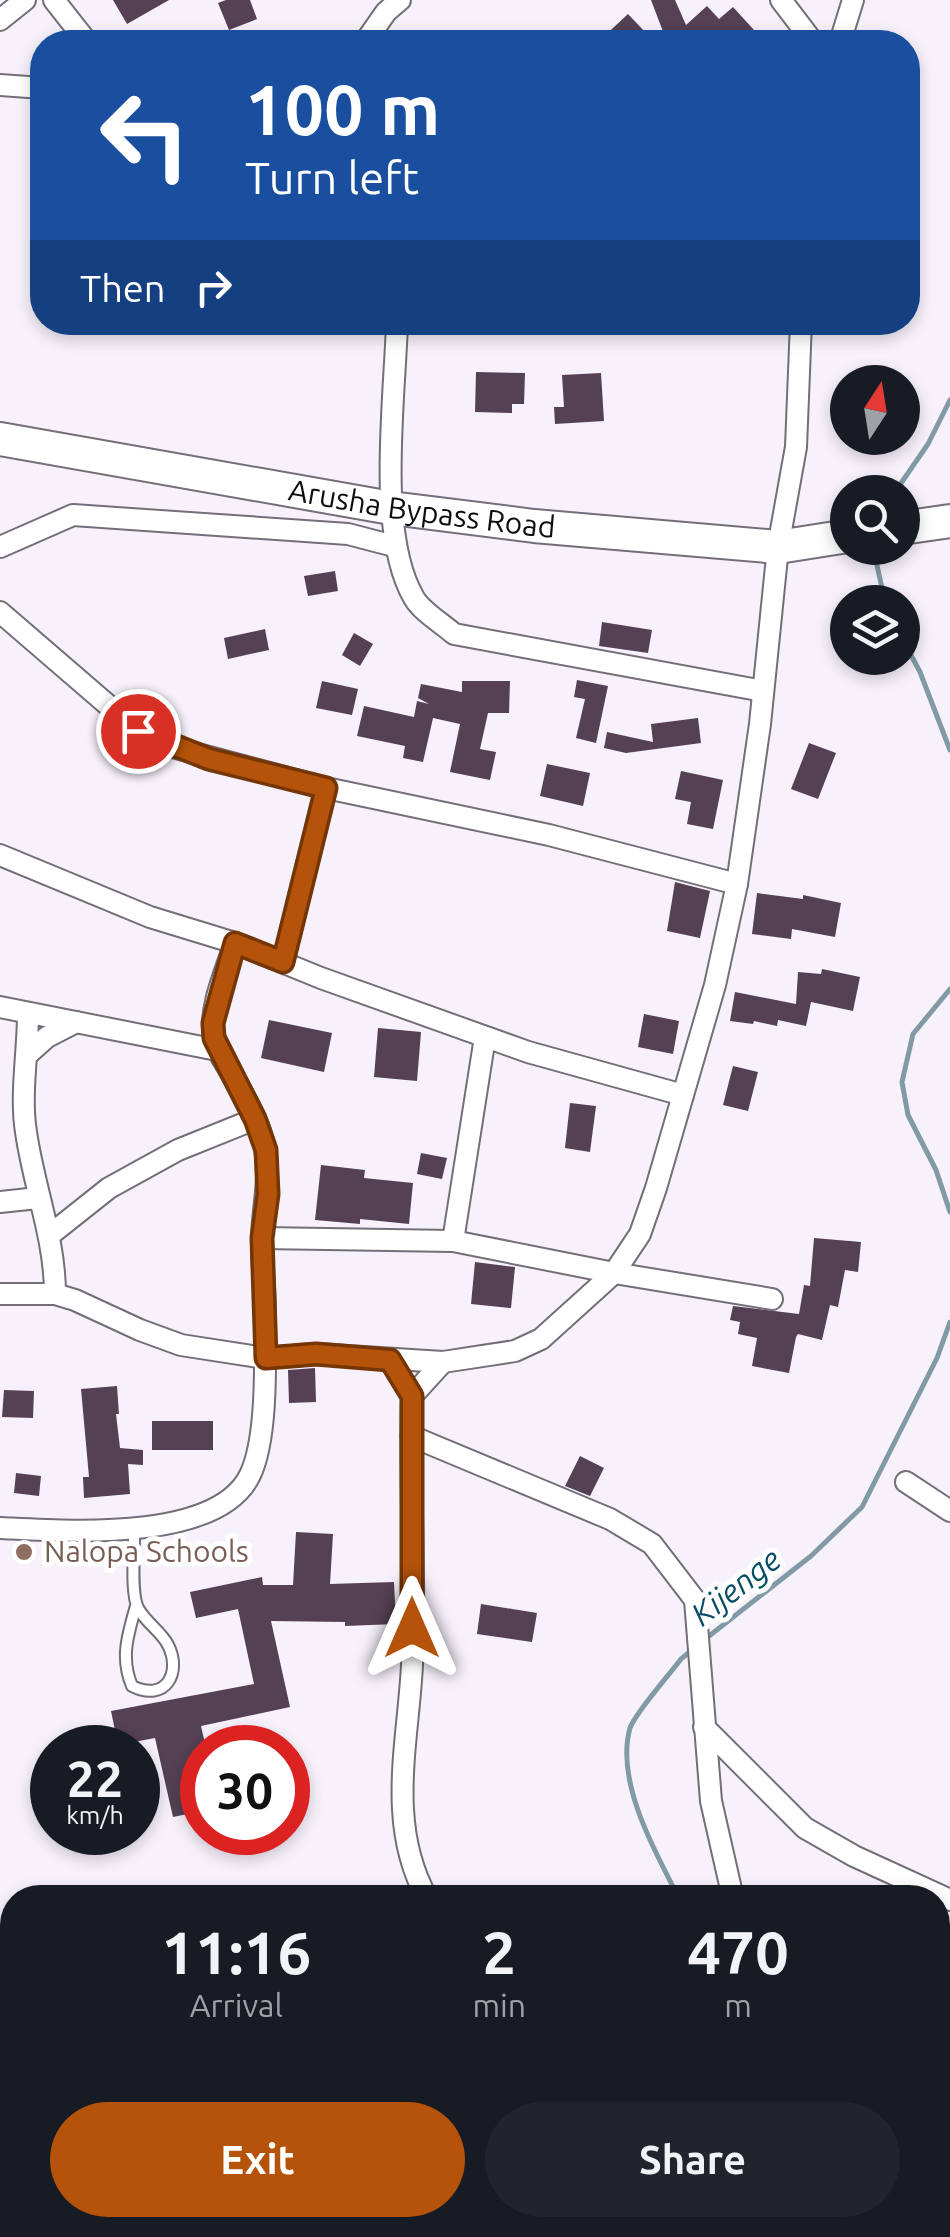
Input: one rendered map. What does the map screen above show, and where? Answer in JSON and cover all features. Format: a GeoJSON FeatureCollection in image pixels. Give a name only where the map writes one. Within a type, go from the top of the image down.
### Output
{"type":"FeatureCollection","features":[{"type":"Feature","properties":{"kind":"main road","name":"Arusha Bypass Road"},"geometry":{"type":"LineString","coordinates":[[0,439],[391,508],[658,539],[778,547],[830,538]]}},
{"type":"Feature","properties":{"kind":"main road"},"geometry":{"type":"LineString","coordinates":[[920,525],[950,521]]}},
{"type":"Feature","properties":{"kind":"street"},"geometry":{"type":"LineString","coordinates":[[0,20],[25,0]]}},
{"type":"Feature","properties":{"kind":"street"},"geometry":{"type":"LineString","coordinates":[[54,0],[78,30]]}},
{"type":"Feature","properties":{"kind":"street"},"geometry":{"type":"LineString","coordinates":[[373,30],[400,0]]}},
{"type":"Feature","properties":{"kind":"street"},"geometry":{"type":"LineString","coordinates":[[782,0],[804,30]]}},
{"type":"Feature","properties":{"kind":"street"},"geometry":{"type":"LineString","coordinates":[[844,30],[854,0]]}},
{"type":"Feature","properties":{"kind":"street"},"geometry":{"type":"LineString","coordinates":[[0,85],[30,87]]}},
{"type":"Feature","properties":{"kind":"street"},"geometry":{"type":"LineString","coordinates":[[397,335],[391,508],[394,546],[415,600],[454,634],[764,691]]}},
{"type":"Feature","properties":{"kind":"street"},"geometry":{"type":"LineString","coordinates":[[0,1294],[55,1294],[181,1345],[266,1358],[316,1354],[443,1362],[515,1351],[541,1339],[614,1273],[640,1234],[715,986],[737,884],[764,691],[778,547],[796,447],[800,335]]}},
{"type":"Feature","properties":{"kind":"street"},"geometry":{"type":"LineString","coordinates":[[0,547],[73,515],[330,532],[394,546]]}},
{"type":"Feature","properties":{"kind":"street"},"geometry":{"type":"LineString","coordinates":[[0,612],[138,731],[209,759],[549,835],[737,884]]}},
{"type":"Feature","properties":{"kind":"street"},"geometry":{"type":"LineString","coordinates":[[283,962],[326,788]]}},
{"type":"Feature","properties":{"kind":"street"},"geometry":{"type":"LineString","coordinates":[[0,855],[150,917],[235,943],[484,1037],[683,1095]]}},
{"type":"Feature","properties":{"kind":"street"},"geometry":{"type":"LineString","coordinates":[[0,1528],[163,1524],[214,1509],[248,1479],[257,1457],[266,1358],[262,1238],[268,1180],[266,1150],[255,1119],[218,1050],[213,1023],[235,943]]}},
{"type":"Feature","properties":{"kind":"street"},"geometry":{"type":"LineString","coordinates":[[0,1006],[218,1050]]}},
{"type":"Feature","properties":{"kind":"street"},"geometry":{"type":"LineString","coordinates":[[28,1014],[25,1127],[38,1198],[51,1234],[55,1294]]}},
{"type":"Feature","properties":{"kind":"street"},"geometry":{"type":"LineString","coordinates":[[28,1054],[46,1037],[76,1022]]}},
{"type":"Feature","properties":{"kind":"street"},"geometry":{"type":"LineString","coordinates":[[452,1241],[484,1037]]}},
{"type":"Feature","properties":{"kind":"street"},"geometry":{"type":"LineString","coordinates":[[51,1234],[126,1178],[178,1150],[255,1119]]}},
{"type":"Feature","properties":{"kind":"street"},"geometry":{"type":"LineString","coordinates":[[0,1202],[38,1198]]}},
{"type":"Feature","properties":{"kind":"street"},"geometry":{"type":"LineString","coordinates":[[262,1238],[452,1241],[772,1299]]}},
{"type":"Feature","properties":{"kind":"street"},"geometry":{"type":"LineString","coordinates":[[390,1360],[412,1396],[412,1666],[401,1771],[404,1826],[414,1874],[420,1885]]}},
{"type":"Feature","properties":{"kind":"street"},"geometry":{"type":"LineString","coordinates":[[412,1396],[443,1362]]}},
{"type":"Feature","properties":{"kind":"street"},"geometry":{"type":"LineString","coordinates":[[411,1436],[610,1519],[652,1544],[695,1600],[710,1800],[730,1885]]}},
{"type":"Feature","properties":{"kind":"street"},"geometry":{"type":"LineString","coordinates":[[906,1482],[950,1511]]}},
{"type":"Feature","properties":{"kind":"street"},"geometry":{"type":"LineString","coordinates":[[704,1727],[805,1828],[917,1885]]}},
{"type":"Feature","properties":{"kind":"lane"},"geometry":{"type":"LineString","coordinates":[[134,1527],[136,1606],[124,1658],[132,1686],[146,1693],[156,1692],[166,1686],[170,1677],[173,1663],[169,1645],[136,1606]]}},
{"type":"Feature","properties":{"kind":"building"},"geometry":{"type":"Polygon","coordinates":[[[113,0],[169,0],[127,24],[113,0]]]}},
{"type":"Feature","properties":{"kind":"building"},"geometry":{"type":"Polygon","coordinates":[[[250,0],[257,19],[229,30],[218,3],[250,0]]]}},
{"type":"Feature","properties":{"kind":"building"},"geometry":{"type":"Polygon","coordinates":[[[651,0],[675,0],[686,25],[707,6],[719,19],[733,7],[754,30],[662,30],[651,0]]]}},
{"type":"Feature","properties":{"kind":"building"},"geometry":{"type":"Polygon","coordinates":[[[628,14],[643,30],[611,30],[628,14]]]}},
{"type":"Feature","properties":{"kind":"building"},"geometry":{"type":"Polygon","coordinates":[[[476,372],[525,373],[524,404],[512,404],[512,413],[475,412],[476,372]]]}},
{"type":"Feature","properties":{"kind":"building"},"geometry":{"type":"Polygon","coordinates":[[[601,373],[604,421],[555,424],[554,407],[564,407],[562,375],[601,373]]]}},
{"type":"Feature","properties":{"kind":"building"},"geometry":{"type":"Polygon","coordinates":[[[335,571],[338,591],[308,596],[304,576],[335,571]]]}},
{"type":"Feature","properties":{"kind":"building"},"geometry":{"type":"Polygon","coordinates":[[[602,622],[652,630],[648,653],[599,646],[602,622]]]}},
{"type":"Feature","properties":{"kind":"building"},"geometry":{"type":"Polygon","coordinates":[[[265,629],[269,650],[228,659],[224,638],[265,629]]]}},
{"type":"Feature","properties":{"kind":"building"},"geometry":{"type":"Polygon","coordinates":[[[354,633],[373,644],[360,666],[342,655],[354,633]]]}},
{"type":"Feature","properties":{"kind":"building"},"geometry":{"type":"Polygon","coordinates":[[[577,680],[608,686],[596,743],[576,738],[585,699],[574,697],[577,680]]]}},
{"type":"Feature","properties":{"kind":"building"},"geometry":{"type":"Polygon","coordinates":[[[322,681],[358,689],[352,715],[316,708],[322,681]]]}},
{"type":"Feature","properties":{"kind":"building"},"geometry":{"type":"Polygon","coordinates":[[[462,681],[510,681],[509,713],[488,713],[480,749],[496,752],[490,780],[450,772],[460,724],[433,718],[423,762],[403,758],[405,746],[357,736],[364,706],[414,717],[417,701],[429,704],[418,698],[421,684],[462,692],[462,681]]]}},
{"type":"Feature","properties":{"kind":"building"},"geometry":{"type":"Polygon","coordinates":[[[698,718],[701,743],[626,753],[604,748],[607,732],[653,742],[651,724],[698,718]]]}},
{"type":"Feature","properties":{"kind":"building"},"geometry":{"type":"Polygon","coordinates":[[[809,743],[836,753],[818,799],[791,789],[809,743]]]}},
{"type":"Feature","properties":{"kind":"building"},"geometry":{"type":"Polygon","coordinates":[[[547,764],[590,773],[583,806],[540,796],[547,764]]]}},
{"type":"Feature","properties":{"kind":"building"},"geometry":{"type":"Polygon","coordinates":[[[681,771],[723,780],[713,829],[687,824],[691,802],[675,799],[681,771]]]}},
{"type":"Feature","properties":{"kind":"building"},"geometry":{"type":"Polygon","coordinates":[[[675,882],[710,891],[700,938],[667,931],[675,882]]]}},
{"type":"Feature","properties":{"kind":"building"},"geometry":{"type":"Polygon","coordinates":[[[757,893],[803,899],[803,895],[841,903],[835,937],[792,929],[791,939],[752,934],[757,893]]]}},
{"type":"Feature","properties":{"kind":"building"},"geometry":{"type":"Polygon","coordinates":[[[822,969],[860,977],[853,1011],[811,1002],[806,1026],[778,1020],[777,1026],[730,1021],[735,992],[796,1004],[798,972],[821,974],[822,969]]]}},
{"type":"Feature","properties":{"kind":"building"},"geometry":{"type":"Polygon","coordinates":[[[644,1014],[679,1021],[673,1054],[638,1047],[644,1014]]]}},
{"type":"Feature","properties":{"kind":"building"},"geometry":{"type":"Polygon","coordinates":[[[269,1020],[332,1033],[324,1072],[261,1058],[269,1020]]]}},
{"type":"Feature","properties":{"kind":"building"},"geometry":{"type":"Polygon","coordinates":[[[378,1028],[421,1032],[417,1081],[374,1077],[378,1028]]]}},
{"type":"Feature","properties":{"kind":"building"},"geometry":{"type":"Polygon","coordinates":[[[733,1066],[758,1072],[748,1111],[723,1105],[733,1066]]]}},
{"type":"Feature","properties":{"kind":"building"},"geometry":{"type":"Polygon","coordinates":[[[570,1103],[596,1106],[590,1152],[565,1148],[570,1103]]]}},
{"type":"Feature","properties":{"kind":"building"},"geometry":{"type":"Polygon","coordinates":[[[421,1153],[447,1158],[442,1179],[417,1174],[421,1153]]]}},
{"type":"Feature","properties":{"kind":"building"},"geometry":{"type":"Polygon","coordinates":[[[321,1165],[365,1170],[364,1178],[413,1183],[409,1224],[315,1220],[321,1165]]]}},
{"type":"Feature","properties":{"kind":"building"},"geometry":{"type":"Polygon","coordinates":[[[814,1238],[861,1242],[858,1272],[845,1270],[838,1307],[830,1305],[822,1340],[798,1334],[789,1373],[752,1366],[757,1338],[738,1334],[740,1322],[730,1320],[733,1306],[799,1314],[804,1285],[810,1286],[814,1238]]]}},
{"type":"Feature","properties":{"kind":"building"},"geometry":{"type":"Polygon","coordinates":[[[475,1262],[515,1267],[511,1308],[471,1304],[475,1262]]]}},
{"type":"Feature","properties":{"kind":"building"},"geometry":{"type":"Polygon","coordinates":[[[315,1368],[316,1402],[289,1403],[288,1370],[315,1368]]]}},
{"type":"Feature","properties":{"kind":"building"},"geometry":{"type":"Polygon","coordinates":[[[117,1386],[120,1448],[143,1450],[143,1465],[128,1464],[130,1494],[84,1498],[83,1477],[89,1477],[81,1389],[117,1386]]]}},
{"type":"Feature","properties":{"kind":"building"},"geometry":{"type":"Polygon","coordinates":[[[4,1390],[34,1391],[33,1418],[2,1417],[4,1390]]]}},
{"type":"Feature","properties":{"kind":"building"},"geometry":{"type":"Polygon","coordinates":[[[152,1421],[213,1421],[213,1450],[152,1450],[152,1421]]]}},
{"type":"Feature","properties":{"kind":"building"},"geometry":{"type":"Polygon","coordinates":[[[580,1456],[604,1468],[590,1496],[565,1486],[580,1456]]]}},
{"type":"Feature","properties":{"kind":"building"},"geometry":{"type":"Polygon","coordinates":[[[16,1473],[41,1476],[39,1496],[14,1493],[16,1473]]]}},
{"type":"Feature","properties":{"kind":"building"},"geometry":{"type":"Polygon","coordinates":[[[296,1532],[333,1534],[330,1584],[394,1582],[396,1624],[345,1626],[345,1622],[271,1621],[290,1707],[206,1725],[180,1725],[180,1816],[173,1817],[160,1760],[160,1725],[114,1725],[111,1711],[254,1684],[238,1609],[196,1618],[190,1592],[262,1577],[263,1585],[293,1585],[296,1532]]]}},
{"type":"Feature","properties":{"kind":"building"},"geometry":{"type":"Polygon","coordinates":[[[481,1604],[537,1613],[532,1642],[477,1634],[481,1604]]]}},
{"type":"Feature","properties":{"kind":"waterway"},"geometry":{"type":"LineString","coordinates":[[907,475],[950,400]]}},
{"type":"Feature","properties":{"kind":"waterway","name":"Kijenge"},"geometry":{"type":"LineString","coordinates":[[877,565],[881,585]]}},
{"type":"Feature","properties":{"kind":"waterway","name":"Kijenge"},"geometry":{"type":"LineString","coordinates":[[920,672],[950,750]]}},
{"type":"Feature","properties":{"kind":"waterway","name":"Kijenge"},"geometry":{"type":"LineString","coordinates":[[950,989],[913,1034],[902,1082],[908,1115],[936,1170],[950,1212]]}},
{"type":"Feature","properties":{"kind":"waterway","name":"Kijenge"},"geometry":{"type":"LineString","coordinates":[[704,1640],[811,1556],[862,1507],[937,1358],[950,1322]]}},
{"type":"Feature","properties":{"kind":"waterway","name":"Kijenge"},"geometry":{"type":"LineString","coordinates":[[672,1885],[640,1816],[628,1770],[627,1749],[630,1728],[639,1713],[692,1650]]}},
{"type":"Feature","properties":{"kind":"place","name":"Nalopa Schools"},"geometry":{"type":"Point","coordinates":[24,1552]}},
{"type":"Feature","properties":{"kind":"route"},"geometry":{"type":"LineString","coordinates":[[138,731],[209,759],[326,788],[283,962],[235,943],[213,1023],[214,1038],[255,1119],[266,1150],[268,1194],[262,1238],[266,1358],[316,1354],[390,1360],[412,1396],[412,1628]]}}]}
